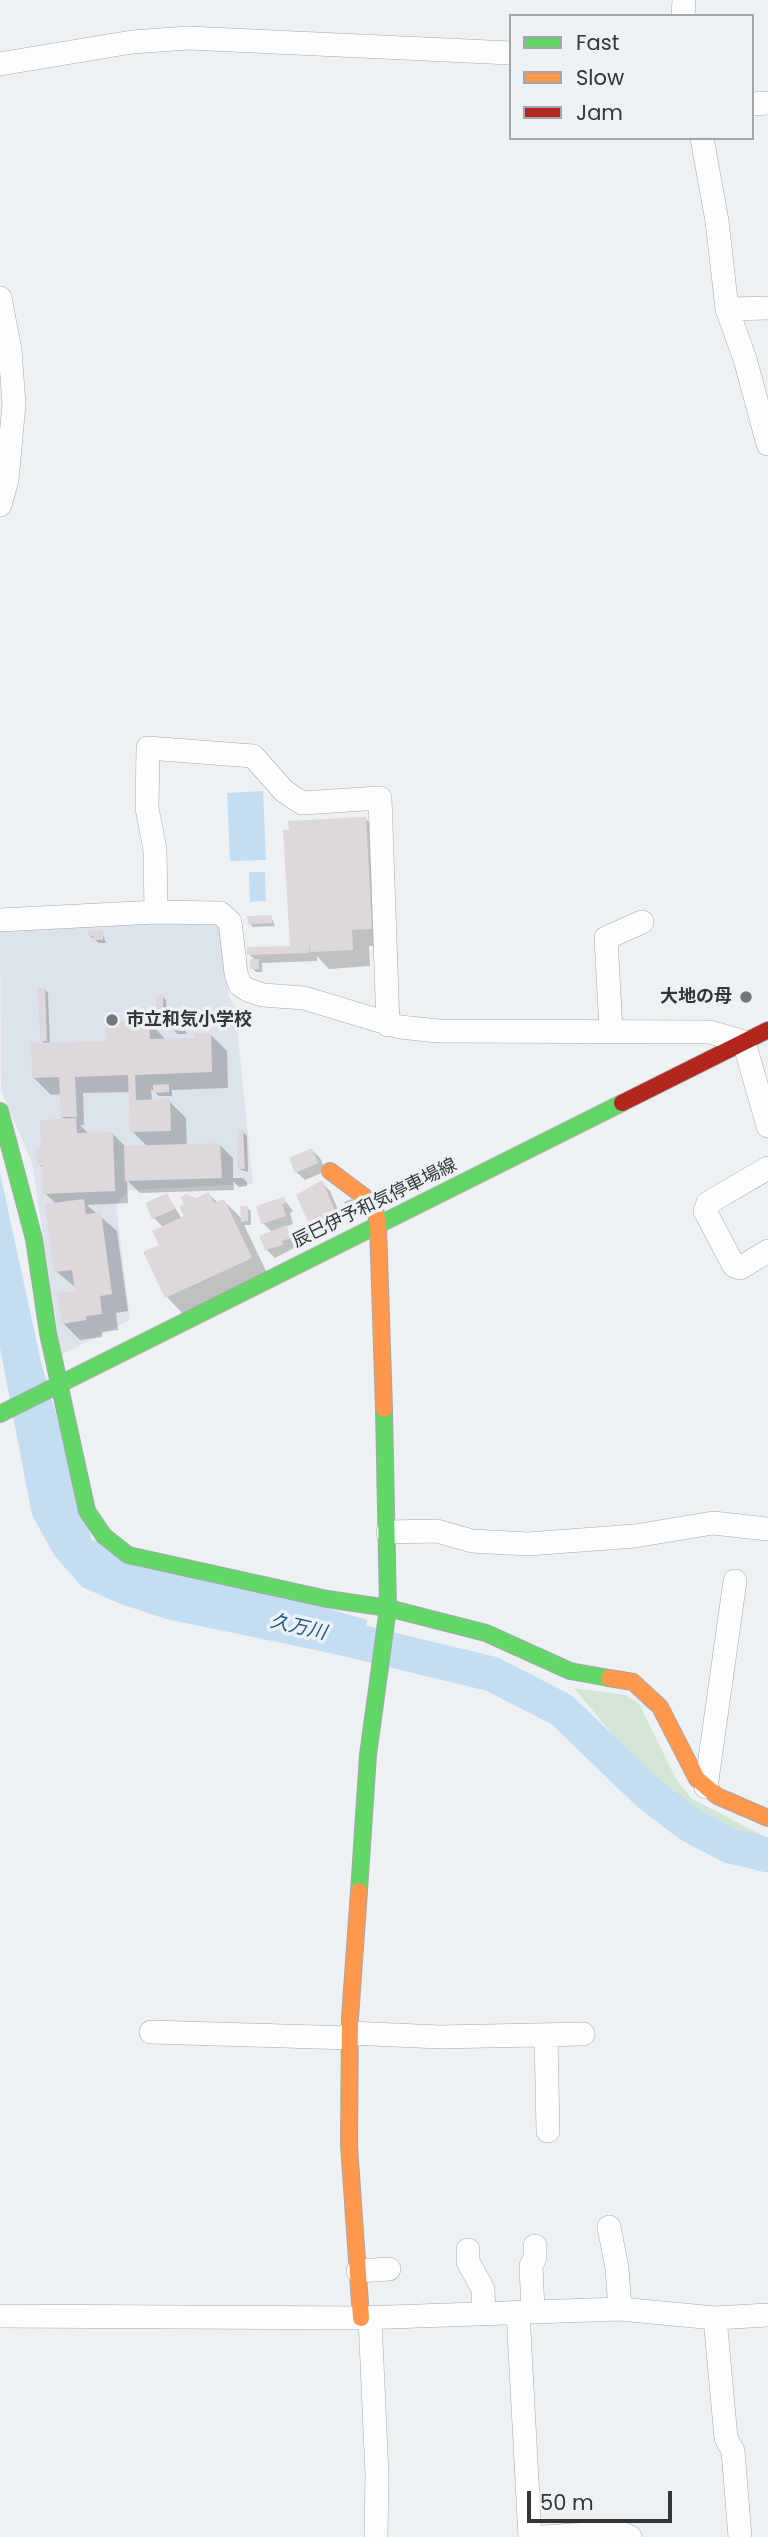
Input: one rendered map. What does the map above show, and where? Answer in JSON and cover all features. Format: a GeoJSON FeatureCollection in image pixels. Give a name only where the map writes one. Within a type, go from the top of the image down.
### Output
{"type":"FeatureCollection","features":[{"type":"Feature","properties":{"kind":"street"},"geometry":{"type":"LineString","coordinates":[[0,64],[132,42],[188,38],[351,43],[509,53]]}},
{"type":"Feature","properties":{"kind":"street"},"geometry":{"type":"LineString","coordinates":[[702,140],[717,221],[727,309],[745,359],[768,444]]}},
{"type":"Feature","properties":{"kind":"street"},"geometry":{"type":"LineString","coordinates":[[0,298],[10,350],[14,404],[7,480],[0,505]]}},
{"type":"Feature","properties":{"kind":"street"},"geometry":{"type":"LineString","coordinates":[[727,309],[768,308]]}},
{"type":"Feature","properties":{"kind":"street"},"geometry":{"type":"LineString","coordinates":[[156,912],[155,850],[147,808],[148,748],[253,756],[284,791],[302,803],[380,798],[388,1025]]}},
{"type":"Feature","properties":{"kind":"street"},"geometry":{"type":"LineString","coordinates":[[0,920],[156,912],[211,912],[226,916],[232,928],[236,973],[240,985],[263,995],[304,998],[388,1025],[438,1031],[710,1032],[753,1049],[768,1126]]}},
{"type":"Feature","properties":{"kind":"street"},"geometry":{"type":"LineString","coordinates":[[611,1030],[606,939],[642,922]]}},
{"type":"Feature","properties":{"kind":"street","name":"辰巳伊予和気停車場線"},"geometry":{"type":"LineString","coordinates":[[2,1413],[378,1225],[753,1049],[768,1030]]}},
{"type":"Feature","properties":{"kind":"street"},"geometry":{"type":"LineString","coordinates":[[0,1111],[34,1239],[54,1385],[87,1511],[104,1536],[128,1555],[327,1598],[387,1614],[486,1633],[570,1671],[633,1682],[660,1707],[690,1769],[706,1787],[717,1796],[768,1818]]}},
{"type":"Feature","properties":{"kind":"street"},"geometry":{"type":"LineString","coordinates":[[768,1168],[708,1203],[705,1211],[734,1266],[740,1268],[768,1251]]}},
{"type":"Feature","properties":{"kind":"street"},"geometry":{"type":"LineString","coordinates":[[330,1171],[374,1204],[378,1225],[388,1532],[387,1614],[368,1755],[350,2036],[349,2145],[377,2475],[376,2537]]}},
{"type":"Feature","properties":{"kind":"street"},"geometry":{"type":"LineString","coordinates":[[388,1532],[437,1531],[472,1541],[528,1544],[635,1536],[713,1522],[768,1530]]}},
{"type":"Feature","properties":{"kind":"street"},"geometry":{"type":"LineString","coordinates":[[706,1787],[735,1581]]}},
{"type":"Feature","properties":{"kind":"street"},"geometry":{"type":"LineString","coordinates":[[151,2032],[440,2037],[583,2034]]}},
{"type":"Feature","properties":{"kind":"street"},"geometry":{"type":"LineString","coordinates":[[546,2035],[548,2131]]}},
{"type":"Feature","properties":{"kind":"street"},"geometry":{"type":"LineString","coordinates":[[609,2227],[617,2268],[620,2309]]}},
{"type":"Feature","properties":{"kind":"street"},"geometry":{"type":"LineString","coordinates":[[530,2537],[525,2311],[531,2266],[536,2257],[535,2246]]}},
{"type":"Feature","properties":{"kind":"street"},"geometry":{"type":"LineString","coordinates":[[468,2250],[468,2262],[483,2289],[484,2313]]}},
{"type":"Feature","properties":{"kind":"street"},"geometry":{"type":"LineString","coordinates":[[358,2271],[388,2270]]}},
{"type":"Feature","properties":{"kind":"street"},"geometry":{"type":"LineString","coordinates":[[0,2316],[365,2318],[620,2309],[715,2318],[768,2315]]}},
{"type":"Feature","properties":{"kind":"street"},"geometry":{"type":"LineString","coordinates":[[715,2318],[726,2438],[733,2451],[740,2537]]}},
{"type":"Feature","properties":{"kind":"street"},"geometry":{"type":"LineString","coordinates":[[543,2537],[607,2532],[630,2537]]}},
{"type":"Feature","properties":{"kind":"shaded area"},"geometry":{"type":"Polygon","coordinates":[[[220,918],[229,997],[235,1007],[253,1184],[129,1190],[116,1205],[130,1320],[61,1355],[32,1163],[1,1090],[0,928],[220,918]]]}},
{"type":"Feature","properties":{"kind":"green space"},"geometry":{"type":"Polygon","coordinates":[[[574,1688],[625,1695],[639,1704],[676,1779],[692,1799],[768,1838],[752,1839],[731,1833],[691,1815],[632,1758],[574,1688]]]}},
{"type":"Feature","properties":{"kind":"water"},"geometry":{"type":"Polygon","coordinates":[[[263,791],[266,860],[230,861],[227,793],[263,791]]]}},
{"type":"Feature","properties":{"kind":"water"},"geometry":{"type":"Polygon","coordinates":[[[249,872],[265,872],[266,901],[250,902],[249,872]]]}},
{"type":"Feature","properties":{"kind":"water"},"geometry":{"type":"Polygon","coordinates":[[[0,1173],[41,1362],[92,1540],[367,1620],[364,1660],[166,1619],[121,1604],[82,1587],[54,1555],[32,1515],[0,1348],[0,1173]]]}},
{"type":"Feature","properties":{"kind":"building"},"geometry":{"type":"Polygon","coordinates":[[[366,817],[372,929],[352,930],[353,950],[310,952],[309,943],[309,953],[247,955],[247,947],[290,946],[283,830],[289,830],[288,821],[366,817]]]}},
{"type":"Feature","properties":{"kind":"building"},"geometry":{"type":"Polygon","coordinates":[[[272,915],[272,923],[248,924],[247,916],[272,915]]]}},
{"type":"Feature","properties":{"kind":"building"},"geometry":{"type":"Polygon","coordinates":[[[103,930],[103,940],[94,940],[93,936],[88,936],[87,931],[103,930]]]}},
{"type":"Feature","properties":{"kind":"building"},"geometry":{"type":"Polygon","coordinates":[[[250,959],[259,959],[259,969],[250,969],[250,959]]]}},
{"type":"Feature","properties":{"kind":"building"},"geometry":{"type":"Polygon","coordinates":[[[38,988],[45,988],[47,1041],[40,1041],[38,988]]]}},
{"type":"Feature","properties":{"kind":"building"},"geometry":{"type":"Polygon","coordinates":[[[156,995],[163,995],[164,1025],[152,1025],[152,1021],[157,1021],[156,995]]]}},
{"type":"Feature","properties":{"kind":"building"},"geometry":{"type":"Polygon","coordinates":[[[149,1020],[150,1039],[195,1038],[195,1033],[211,1033],[212,1072],[135,1075],[136,1100],[170,1099],[171,1131],[130,1132],[128,1075],[75,1077],[77,1117],[61,1117],[59,1077],[32,1078],[31,1043],[106,1041],[105,1022],[149,1020]]]}},
{"type":"Feature","properties":{"kind":"building"},"geometry":{"type":"Polygon","coordinates":[[[172,1024],[184,1024],[184,1031],[173,1031],[172,1024]]]}},
{"type":"Feature","properties":{"kind":"building"},"geometry":{"type":"Polygon","coordinates":[[[169,1084],[169,1092],[153,1093],[153,1085],[169,1084]]]}},
{"type":"Feature","properties":{"kind":"building"},"geometry":{"type":"Polygon","coordinates":[[[76,1118],[77,1133],[113,1132],[115,1191],[43,1194],[42,1165],[37,1165],[36,1148],[41,1148],[40,1120],[76,1118]]]}},
{"type":"Feature","properties":{"kind":"building"},"geometry":{"type":"Polygon","coordinates":[[[239,1130],[243,1130],[245,1169],[237,1169],[239,1130]]]}},
{"type":"Feature","properties":{"kind":"building"},"geometry":{"type":"Polygon","coordinates":[[[220,1143],[222,1178],[125,1181],[124,1146],[220,1143]]]}},
{"type":"Feature","properties":{"kind":"building"},"geometry":{"type":"Polygon","coordinates":[[[312,1148],[318,1163],[295,1173],[289,1158],[312,1148]]]}},
{"type":"Feature","properties":{"kind":"building"},"geometry":{"type":"Polygon","coordinates":[[[322,1180],[336,1213],[309,1224],[296,1195],[322,1180]]]}},
{"type":"Feature","properties":{"kind":"building"},"geometry":{"type":"Polygon","coordinates":[[[209,1192],[214,1203],[224,1199],[252,1258],[165,1298],[143,1252],[159,1245],[152,1231],[184,1216],[179,1207],[184,1204],[180,1197],[186,1194],[196,1198],[209,1192]]]}},
{"type":"Feature","properties":{"kind":"building"},"geometry":{"type":"Polygon","coordinates":[[[167,1193],[175,1209],[152,1219],[145,1203],[167,1193]]]}},
{"type":"Feature","properties":{"kind":"building"},"geometry":{"type":"Polygon","coordinates":[[[284,1197],[286,1203],[282,1204],[286,1216],[261,1224],[256,1206],[284,1197]]]}},
{"type":"Feature","properties":{"kind":"building"},"geometry":{"type":"Polygon","coordinates":[[[84,1199],[86,1214],[101,1212],[112,1294],[100,1296],[102,1314],[62,1324],[57,1293],[75,1291],[72,1270],[54,1272],[45,1204],[84,1199]]]}},
{"type":"Feature","properties":{"kind":"building"},"geometry":{"type":"Polygon","coordinates":[[[240,1206],[248,1206],[248,1221],[241,1222],[240,1206]]]}},
{"type":"Feature","properties":{"kind":"building"},"geometry":{"type":"Polygon","coordinates":[[[286,1225],[291,1238],[282,1241],[283,1245],[265,1250],[259,1236],[286,1225]]]}},
{"type":"Feature","properties":{"kind":"waterway","name":"久万川"},"geometry":{"type":"LineString","coordinates":[[318,1632],[492,1674],[562,1710],[647,1792],[690,1825],[730,1846],[768,1855]]}},
{"type":"Feature","properties":{"kind":"traffic: fast"},"geometry":{"type":"LineString","coordinates":[[0,1414],[622,1103]]}},
{"type":"Feature","properties":{"kind":"traffic: fast"},"geometry":{"type":"LineString","coordinates":[[0,1111],[34,1239],[48,1333],[87,1511],[104,1536],[128,1555],[327,1599],[388,1608],[486,1633],[570,1671],[609,1678]]}},
{"type":"Feature","properties":{"kind":"traffic: fast"},"geometry":{"type":"LineString","coordinates":[[359,1891],[368,1755],[388,1608],[384,1409]]}},
{"type":"Feature","properties":{"kind":"traffic: slow"},"geometry":{"type":"LineString","coordinates":[[330,1171],[374,1204],[378,1225],[384,1409]]}},
{"type":"Feature","properties":{"kind":"traffic: slow"},"geometry":{"type":"LineString","coordinates":[[609,1678],[633,1682],[660,1707],[697,1779],[717,1796],[768,1818]]}},
{"type":"Feature","properties":{"kind":"traffic: slow"},"geometry":{"type":"LineString","coordinates":[[359,1891],[350,2018],[349,2145],[361,2318]]}},
{"type":"Feature","properties":{"kind":"traffic: jam"},"geometry":{"type":"LineString","coordinates":[[622,1103],[768,1030]]}},
{"type":"Feature","properties":{"kind":"place","name":"大地の母"},"geometry":{"type":"Point","coordinates":[746,997]}},
{"type":"Feature","properties":{"kind":"place","name":"市立和気小学校"},"geometry":{"type":"Point","coordinates":[112,1020]}}]}
